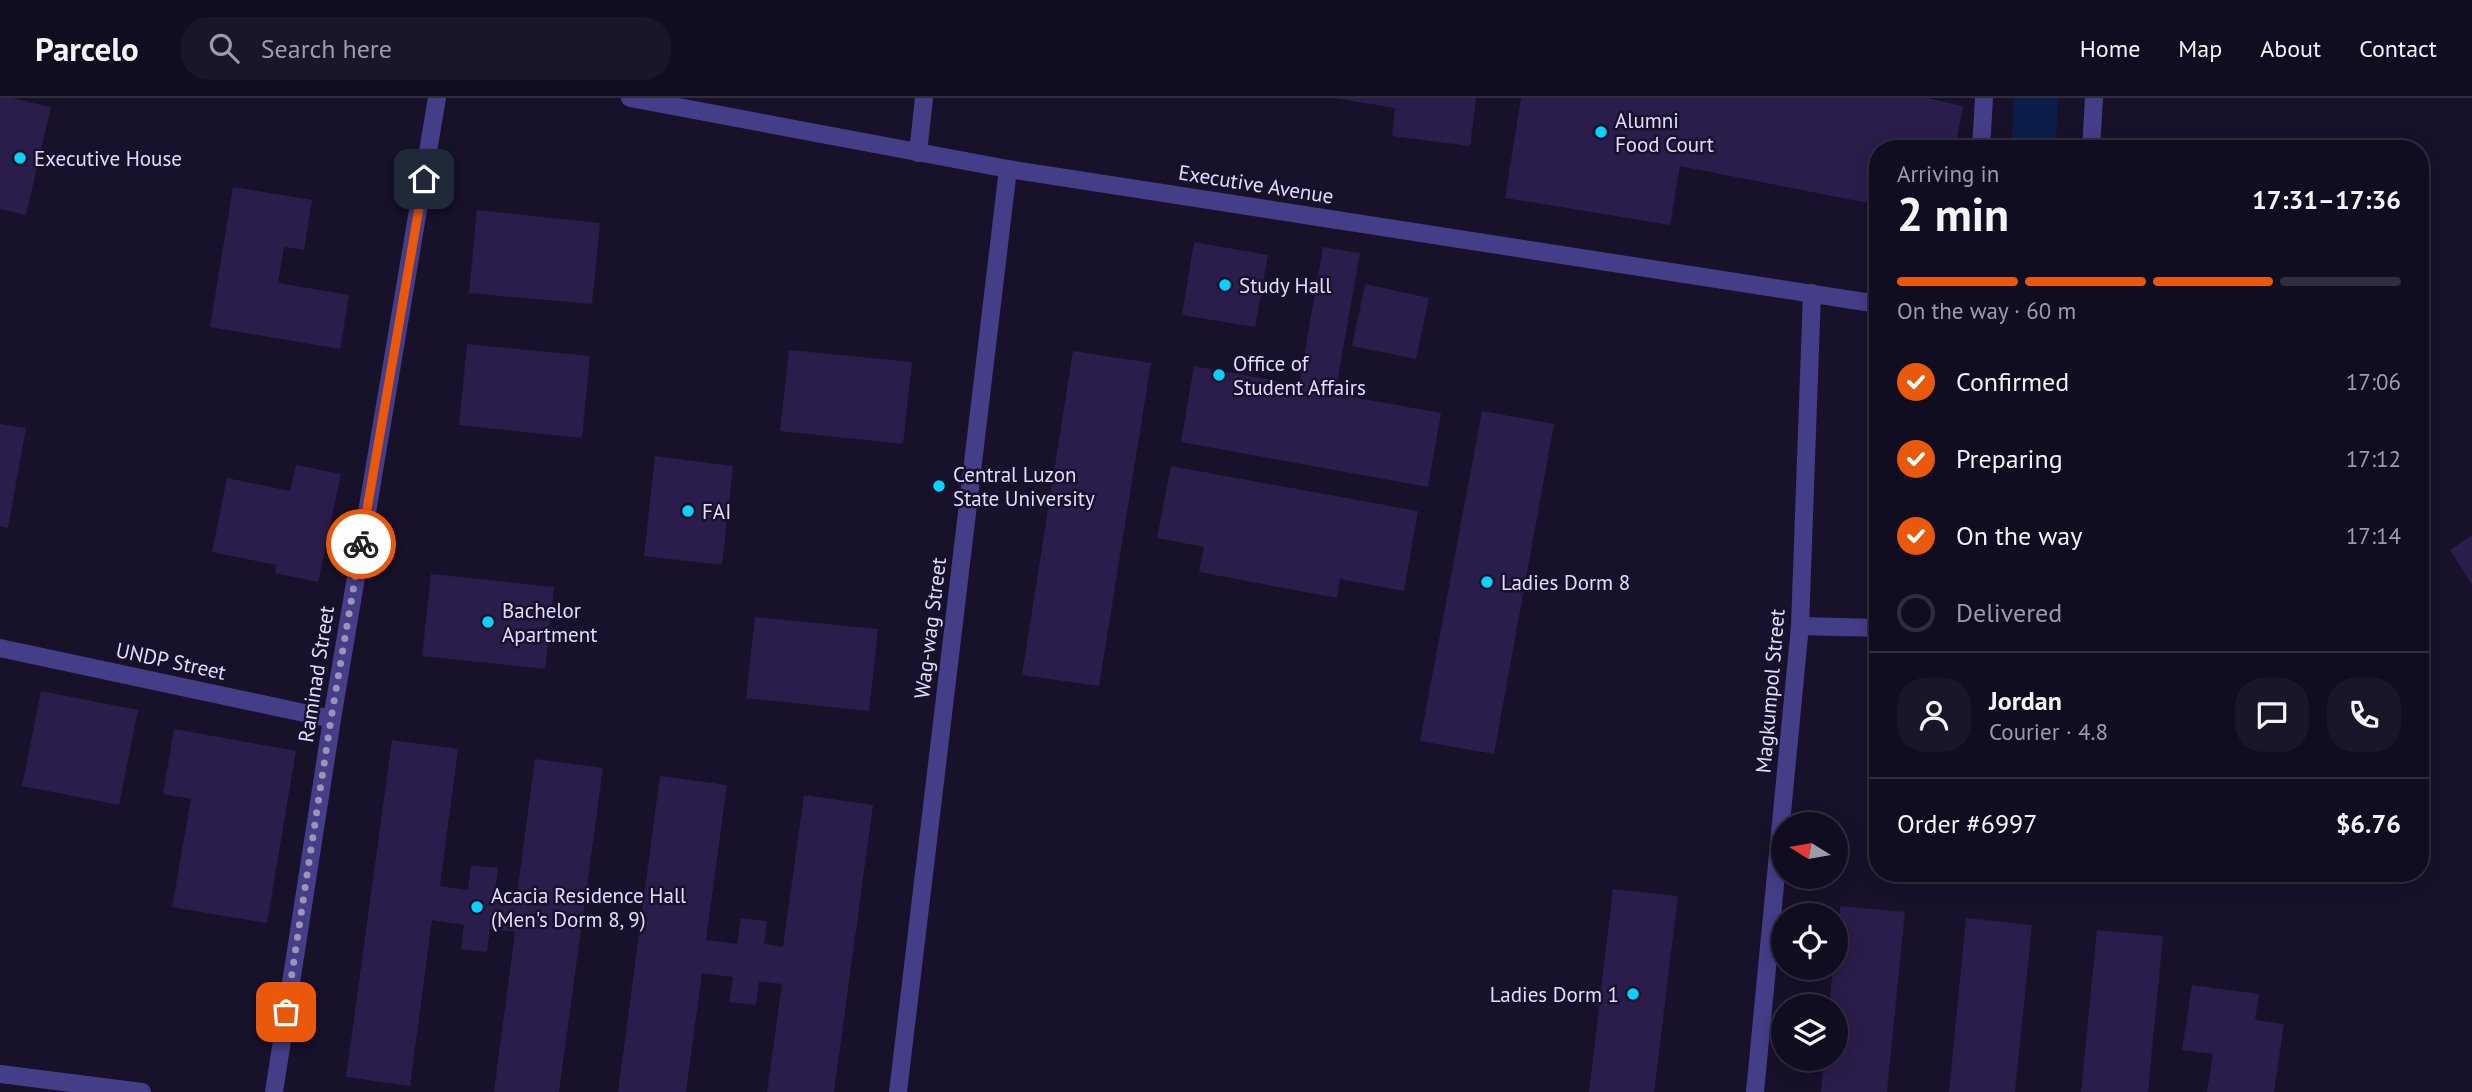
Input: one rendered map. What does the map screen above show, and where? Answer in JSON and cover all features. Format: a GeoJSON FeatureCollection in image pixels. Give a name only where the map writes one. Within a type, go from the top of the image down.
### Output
{"type":"FeatureCollection","features":[{"type":"Feature","properties":{"kind":"street","name":"Raminad Street"},"geometry":{"type":"LineString","coordinates":[[274,1092],[331,719],[437,98]]}},
{"type":"Feature","properties":{"kind":"street","name":"Executive Avenue"},"geometry":{"type":"LineString","coordinates":[[630,98],[1008,169],[1869,302]]}},
{"type":"Feature","properties":{"kind":"street"},"geometry":{"type":"LineString","coordinates":[[918,153],[923,98]]}},
{"type":"Feature","properties":{"kind":"street"},"geometry":{"type":"LineString","coordinates":[[1982,140],[1984,98]]}},
{"type":"Feature","properties":{"kind":"street"},"geometry":{"type":"LineString","coordinates":[[2092,140],[2094,98]]}},
{"type":"Feature","properties":{"kind":"street","name":"Wag-wag Street"},"geometry":{"type":"LineString","coordinates":[[898,1092],[1008,169]]}},
{"type":"Feature","properties":{"kind":"street","name":"Magkumpol Street"},"geometry":{"type":"LineString","coordinates":[[1755,1092],[1800,626],[1812,293]]}},
{"type":"Feature","properties":{"kind":"street"},"geometry":{"type":"LineString","coordinates":[[1800,626],[1869,628]]}},
{"type":"Feature","properties":{"kind":"street","name":"UNDP Street"},"geometry":{"type":"LineString","coordinates":[[0,648],[331,719]]}},
{"type":"Feature","properties":{"kind":"street"},"geometry":{"type":"LineString","coordinates":[[0,1074],[142,1092]]}},
{"type":"Feature","properties":{"kind":"water"},"geometry":{"type":"Polygon","coordinates":[[[2014,98],[2058,98],[2056,140],[2012,140],[2014,98]]]}},
{"type":"Feature","properties":{"kind":"building","name":"Executive House"},"geometry":{"type":"Polygon","coordinates":[[[0,98],[51,107],[26,215],[0,209],[0,98]]]}},
{"type":"Feature","properties":{"kind":"building"},"geometry":{"type":"Polygon","coordinates":[[[1334,98],[1476,98],[1470,146],[1392,136],[1395,108],[1334,98]]]}},
{"type":"Feature","properties":{"kind":"building"},"geometry":{"type":"Polygon","coordinates":[[[1521,98],[1927,98],[1963,106],[1957,140],[1869,140],[1869,203],[1680,166],[1670,225],[1505,198],[1521,98]]]}},
{"type":"Feature","properties":{"kind":"building"},"geometry":{"type":"Polygon","coordinates":[[[233,187],[312,200],[304,250],[284,247],[278,283],[349,295],[340,349],[210,327],[233,187]]]}},
{"type":"Feature","properties":{"kind":"building"},"geometry":{"type":"Polygon","coordinates":[[[477,210],[600,223],[592,304],[469,293],[477,210]]]}},
{"type":"Feature","properties":{"kind":"building","name":"Study Hall"},"geometry":{"type":"Polygon","coordinates":[[[1194,242],[1268,255],[1255,327],[1182,315],[1194,242]]]}},
{"type":"Feature","properties":{"kind":"building","name":"Office of Student Affairs"},"geometry":{"type":"Polygon","coordinates":[[[1323,247],[1360,253],[1335,394],[1441,413],[1428,487],[1181,442],[1194,366],[1299,385],[1323,247]]]}},
{"type":"Feature","properties":{"kind":"building","name":"Study Hall"},"geometry":{"type":"Polygon","coordinates":[[[1365,284],[1429,298],[1416,359],[1352,346],[1365,284]]]}},
{"type":"Feature","properties":{"kind":"building"},"geometry":{"type":"Polygon","coordinates":[[[467,344],[590,356],[582,438],[459,425],[467,344]]]}},
{"type":"Feature","properties":{"kind":"building"},"geometry":{"type":"Polygon","coordinates":[[[789,350],[912,362],[903,444],[780,431],[789,350]]]}},
{"type":"Feature","properties":{"kind":"building"},"geometry":{"type":"Polygon","coordinates":[[[1073,351],[1151,363],[1099,686],[1022,675],[1073,351]]]}},
{"type":"Feature","properties":{"kind":"building","name":"Ladies Dorm 8"},"geometry":{"type":"Polygon","coordinates":[[[1482,411],[1554,424],[1494,754],[1420,741],[1482,411]]]}},
{"type":"Feature","properties":{"kind":"building"},"geometry":{"type":"Polygon","coordinates":[[[0,424],[26,428],[8,528],[0,526],[0,424]]]}},
{"type":"Feature","properties":{"kind":"building","name":"FAI"},"geometry":{"type":"Polygon","coordinates":[[[655,456],[733,466],[722,565],[644,556],[655,456]]]}},
{"type":"Feature","properties":{"kind":"building"},"geometry":{"type":"Polygon","coordinates":[[[296,465],[341,474],[318,582],[275,573],[276,565],[212,552],[227,478],[290,491],[296,465]]]}},
{"type":"Feature","properties":{"kind":"building"},"geometry":{"type":"Polygon","coordinates":[[[1171,466],[1418,511],[1404,591],[1340,579],[1337,598],[1199,572],[1204,547],[1157,538],[1171,466]]]}},
{"type":"Feature","properties":{"kind":"building"},"geometry":{"type":"Polygon","coordinates":[[[2472,535],[2472,585],[2450,550],[2472,535]]]}},
{"type":"Feature","properties":{"kind":"building","name":"Bachelor Apartment"},"geometry":{"type":"Polygon","coordinates":[[[431,574],[554,587],[545,669],[422,656],[431,574]]]}},
{"type":"Feature","properties":{"kind":"building"},"geometry":{"type":"Polygon","coordinates":[[[755,617],[878,629],[869,711],[746,698],[755,617]]]}},
{"type":"Feature","properties":{"kind":"building"},"geometry":{"type":"Polygon","coordinates":[[[41,691],[138,710],[119,805],[22,786],[41,691]]]}},
{"type":"Feature","properties":{"kind":"building"},"geometry":{"type":"Polygon","coordinates":[[[174,729],[296,751],[267,923],[172,907],[191,799],[163,794],[174,729]]]}},
{"type":"Feature","properties":{"kind":"building","name":"Acacia Residence Hall (Men's Dorm 8, 9)"},"geometry":{"type":"Polygon","coordinates":[[[392,740],[458,749],[440,886],[468,890],[471,865],[498,868],[495,891],[517,894],[535,759],[603,768],[559,1092],[494,1092],[515,932],[490,928],[487,952],[461,949],[464,925],[432,920],[410,1086],[346,1077],[392,740]]]}},
{"type":"Feature","properties":{"kind":"building"},"geometry":{"type":"Polygon","coordinates":[[[660,776],[727,785],[706,940],[737,944],[741,918],[767,921],[764,944],[783,947],[804,795],[873,805],[834,1092],[767,1092],[782,984],[759,981],[756,1005],[729,1002],[733,977],[702,973],[686,1092],[618,1092],[660,776]]]}},
{"type":"Feature","properties":{"kind":"building","name":"Ladies Dorm 1"},"geometry":{"type":"Polygon","coordinates":[[[1613,889],[1678,896],[1654,1092],[1589,1092],[1613,889]]]}},
{"type":"Feature","properties":{"kind":"building"},"geometry":{"type":"Polygon","coordinates":[[[1848,907],[1905,912],[1887,1092],[1821,1092],[1823,1071],[1848,1071],[1848,994],[1830,994],[1832,980],[1848,980],[1848,907]]]}},
{"type":"Feature","properties":{"kind":"building"},"geometry":{"type":"Polygon","coordinates":[[[1966,918],[2032,925],[2015,1092],[1949,1092],[1966,918]]]}},
{"type":"Feature","properties":{"kind":"building"},"geometry":{"type":"Polygon","coordinates":[[[2097,930],[2163,936],[2148,1092],[2081,1092],[2097,930]]]}},
{"type":"Feature","properties":{"kind":"building"},"geometry":{"type":"Polygon","coordinates":[[[2192,985],[2259,994],[2255,1020],[2284,1024],[2274,1092],[2207,1092],[2213,1054],[2182,1050],[2192,985]]]}},
{"type":"Feature","properties":{"kind":"way so far"},"geometry":{"type":"LineString","coordinates":[[286,1012],[361,544]]}},
{"type":"Feature","properties":{"kind":"place","name":"Alumni Food Court"},"geometry":{"type":"Point","coordinates":[1601,132]}},
{"type":"Feature","properties":{"kind":"place","name":"Executive House"},"geometry":{"type":"Point","coordinates":[20,158]}},
{"type":"Feature","properties":{"kind":"place","name":"Study Hall"},"geometry":{"type":"Point","coordinates":[1225,285]}},
{"type":"Feature","properties":{"kind":"place","name":"Office of Student Affairs"},"geometry":{"type":"Point","coordinates":[1219,375]}},
{"type":"Feature","properties":{"kind":"place","name":"Central Luzon State University"},"geometry":{"type":"Point","coordinates":[939,486]}},
{"type":"Feature","properties":{"kind":"place","name":"FAI"},"geometry":{"type":"Point","coordinates":[688,511]}},
{"type":"Feature","properties":{"kind":"place","name":"Ladies Dorm 8"},"geometry":{"type":"Point","coordinates":[1487,582]}},
{"type":"Feature","properties":{"kind":"place","name":"Bachelor Apartment"},"geometry":{"type":"Point","coordinates":[488,622]}},
{"type":"Feature","properties":{"kind":"place","name":"Acacia Residence Hall (Men's Dorm 8, 9)"},"geometry":{"type":"Point","coordinates":[477,907]}},
{"type":"Feature","properties":{"kind":"place","name":"Ladies Dorm 1"},"geometry":{"type":"Point","coordinates":[1633,994]}},
{"type":"Feature","properties":{"kind":"route"},"geometry":{"type":"LineString","coordinates":[[361,544],[424,179]]}}]}
